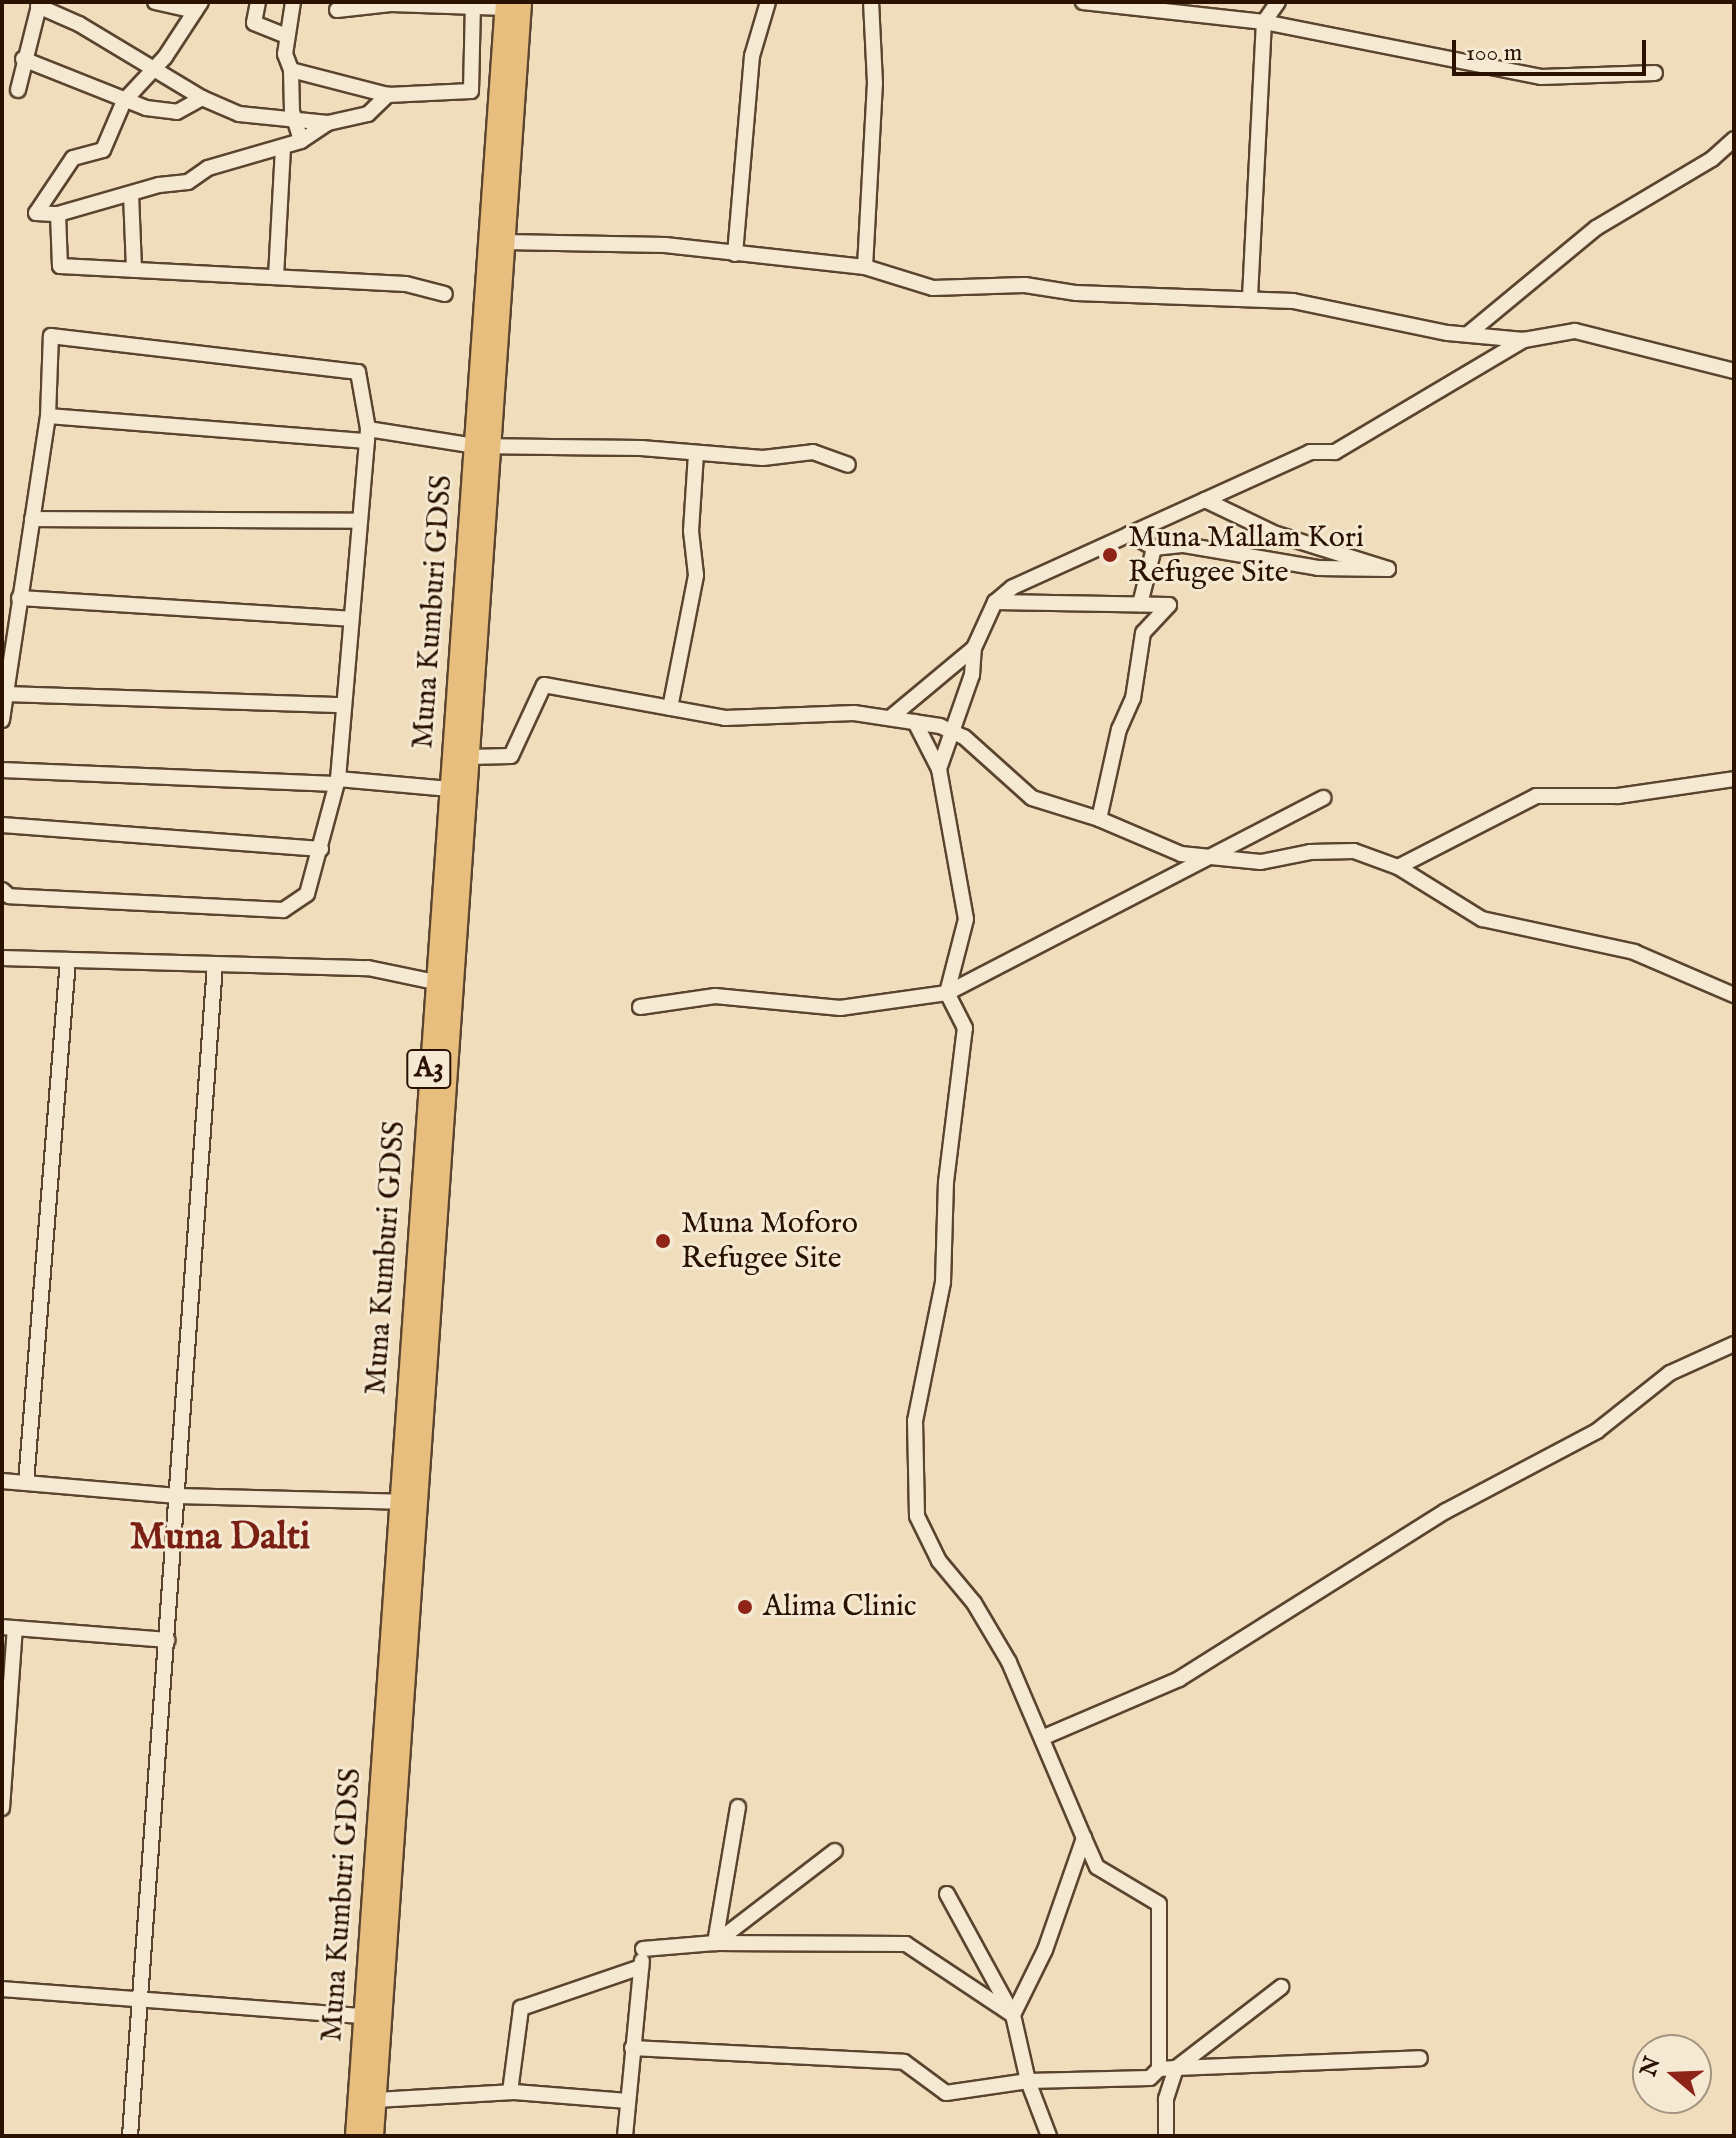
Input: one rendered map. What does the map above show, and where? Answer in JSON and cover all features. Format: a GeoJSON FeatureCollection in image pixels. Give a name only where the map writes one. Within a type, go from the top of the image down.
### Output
{"type":"FeatureCollection","features":[{"type":"Feature","properties":{"kind":"highway","name":"Muna Kumburi GDSS"},"geometry":{"type":"LineString","coordinates":[[356,2136],[450,789],[504,242],[511,4]]}},
{"type":"Feature","properties":{"kind":"highway","name":"Muna Kumburi GDSS"},"geometry":{"type":"LineString","coordinates":[[373,2136],[468,757],[482,446],[511,4]]}},
{"type":"Feature","properties":{"kind":"street"},"geometry":{"type":"LineString","coordinates":[[155,2],[198,7]]}},
{"type":"Feature","properties":{"kind":"street"},"geometry":{"type":"LineString","coordinates":[[258,2],[254,23],[287,36]]}},
{"type":"Feature","properties":{"kind":"street"},"geometry":{"type":"LineString","coordinates":[[293,2],[285,54],[291,70],[294,117],[301,141]]}},
{"type":"Feature","properties":{"kind":"street"},"geometry":{"type":"LineString","coordinates":[[735,254],[752,56],[768,2]]}},
{"type":"Feature","properties":{"kind":"street"},"geometry":{"type":"LineString","coordinates":[[865,267],[875,83],[871,2]]}},
{"type":"Feature","properties":{"kind":"street"},"geometry":{"type":"LineString","coordinates":[[1083,2],[1160,7],[1264,22],[1541,77],[1655,73]]}},
{"type":"Feature","properties":{"kind":"street"},"geometry":{"type":"LineString","coordinates":[[1250,297],[1264,22],[1278,2]]}},
{"type":"Feature","properties":{"kind":"street"},"geometry":{"type":"LineString","coordinates":[[18,90],[23,59],[39,4],[202,98],[239,114],[294,117],[328,123]]}},
{"type":"Feature","properties":{"kind":"street"},"geometry":{"type":"LineString","coordinates":[[337,10],[391,4],[511,4]]}},
{"type":"Feature","properties":{"kind":"street"},"geometry":{"type":"LineString","coordinates":[[291,70],[388,95],[471,91],[473,6]]}},
{"type":"Feature","properties":{"kind":"street"},"geometry":{"type":"LineString","coordinates":[[198,7],[124,101],[103,150],[73,158],[35,208],[36,213],[58,214],[188,182],[208,168],[301,141],[328,123],[368,114],[388,95]]}},
{"type":"Feature","properties":{"kind":"street"},"geometry":{"type":"LineString","coordinates":[[23,59],[124,101],[177,112],[202,98]]}},
{"type":"Feature","properties":{"kind":"street"},"geometry":{"type":"LineString","coordinates":[[1468,334],[1596,228],[1712,159],[1734,139]]}},
{"type":"Feature","properties":{"kind":"street"},"geometry":{"type":"LineString","coordinates":[[276,277],[283,147]]}},
{"type":"Feature","properties":{"kind":"street"},"geometry":{"type":"LineString","coordinates":[[131,194],[134,270]]}},
{"type":"Feature","properties":{"kind":"street"},"geometry":{"type":"LineString","coordinates":[[58,214],[60,266],[406,284],[445,294]]}},
{"type":"Feature","properties":{"kind":"street"},"geometry":{"type":"LineString","coordinates":[[504,242],[665,245],[865,267],[933,288],[1025,285],[1076,293],[1250,297],[1468,334],[1524,340],[1575,331],[1734,371]]}},
{"type":"Feature","properties":{"kind":"street"},"geometry":{"type":"LineString","coordinates":[[2,720],[48,416],[51,336],[358,372],[367,435],[337,782],[307,894],[283,910],[9,896],[2,890]]}},
{"type":"Feature","properties":{"kind":"street"},"geometry":{"type":"LineString","coordinates":[[939,769],[972,675],[974,648],[995,602],[1013,587],[1310,452],[1335,452],[1524,340]]}},
{"type":"Feature","properties":{"kind":"street"},"geometry":{"type":"LineString","coordinates":[[48,416],[367,435],[482,446],[763,458],[813,452],[848,465]]}},
{"type":"Feature","properties":{"kind":"street"},"geometry":{"type":"LineString","coordinates":[[670,708],[696,575],[691,531],[696,453]]}},
{"type":"Feature","properties":{"kind":"street"},"geometry":{"type":"LineString","coordinates":[[1129,534],[1154,548],[1184,545],[1318,568],[1388,569],[1276,534],[1205,500]]}},
{"type":"Feature","properties":{"kind":"street"},"geometry":{"type":"LineString","coordinates":[[32,519],[360,521]]}},
{"type":"Feature","properties":{"kind":"street"},"geometry":{"type":"LineString","coordinates":[[1140,604],[1154,548]]}},
{"type":"Feature","properties":{"kind":"street"},"geometry":{"type":"LineString","coordinates":[[19,598],[351,619]]}},
{"type":"Feature","properties":{"kind":"street"},"geometry":{"type":"LineString","coordinates":[[995,602],[1169,605],[1143,633],[1133,698],[1119,729],[1099,819]]}},
{"type":"Feature","properties":{"kind":"street"},"geometry":{"type":"LineString","coordinates":[[890,718],[974,648]]}},
{"type":"Feature","properties":{"kind":"street"},"geometry":{"type":"LineString","coordinates":[[468,757],[511,756],[544,685],[725,718],[854,713],[915,722],[952,732],[1032,798],[1099,819],[1181,854],[1261,862],[1310,852],[1354,851],[1398,867],[1482,919],[1634,952],[1734,995]]}},
{"type":"Feature","properties":{"kind":"street"},"geometry":{"type":"LineString","coordinates":[[4,694],[344,705]]}},
{"type":"Feature","properties":{"kind":"street"},"geometry":{"type":"LineString","coordinates":[[915,722],[939,769],[966,919],[947,993],[965,1028],[946,1182],[943,1282],[915,1421],[917,1516],[939,1561],[974,1603],[1009,1662],[1044,1737],[1097,1867],[1159,1904],[1159,2069]]}},
{"type":"Feature","properties":{"kind":"street"},"geometry":{"type":"LineString","coordinates":[[2,770],[450,789]]}},
{"type":"Feature","properties":{"kind":"street"},"geometry":{"type":"LineString","coordinates":[[1398,867],[1536,796],[1618,796],[1734,779]]}},
{"type":"Feature","properties":{"kind":"street"},"geometry":{"type":"LineString","coordinates":[[640,1007],[715,996],[840,1008],[947,993],[1323,798]]}},
{"type":"Feature","properties":{"kind":"street"},"geometry":{"type":"LineString","coordinates":[[2,825],[321,849]]}},
{"type":"Feature","properties":{"kind":"street"},"geometry":{"type":"LineString","coordinates":[[2,958],[368,968],[435,982]]}},
{"type":"Feature","properties":{"kind":"street"},"geometry":{"type":"LineString","coordinates":[[26,1483],[68,960]]}},
{"type":"Feature","properties":{"kind":"street"},"geometry":{"type":"LineString","coordinates":[[130,2136],[215,964]]}},
{"type":"Feature","properties":{"kind":"street"},"geometry":{"type":"LineString","coordinates":[[1044,1737],[1179,1679],[1446,1511],[1597,1431],[1670,1373],[1734,1344]]}},
{"type":"Feature","properties":{"kind":"street"},"geometry":{"type":"LineString","coordinates":[[2,1481],[177,1496],[400,1502]]}},
{"type":"Feature","properties":{"kind":"street"},"geometry":{"type":"LineString","coordinates":[[2,1808],[8,1628],[167,1640]]}},
{"type":"Feature","properties":{"kind":"street"},"geometry":{"type":"LineString","coordinates":[[715,1943],[738,1807]]}},
{"type":"Feature","properties":{"kind":"street"},"geometry":{"type":"LineString","coordinates":[[1013,2015],[1045,1950],[1084,1838]]}},
{"type":"Feature","properties":{"kind":"street"},"geometry":{"type":"LineString","coordinates":[[715,1943],[835,1851]]}},
{"type":"Feature","properties":{"kind":"street"},"geometry":{"type":"LineString","coordinates":[[947,1894],[1013,2015],[1028,2081],[1049,2136]]}},
{"type":"Feature","properties":{"kind":"street"},"geometry":{"type":"LineString","coordinates":[[625,2136],[644,1945],[906,1944],[1013,2015]]}},
{"type":"Feature","properties":{"kind":"street"},"geometry":{"type":"LineString","coordinates":[[510,2092],[521,2008],[641,1967]]}},
{"type":"Feature","properties":{"kind":"street"},"geometry":{"type":"LineString","coordinates":[[1166,2136],[1166,2099],[1176,2068],[1281,1987]]}},
{"type":"Feature","properties":{"kind":"street"},"geometry":{"type":"LineString","coordinates":[[2,1989],[140,1996],[364,2016]]}},
{"type":"Feature","properties":{"kind":"street"},"geometry":{"type":"LineString","coordinates":[[632,2048],[904,2062],[946,2093],[1028,2081],[1150,2078],[1159,2069],[1420,2058]]}},
{"type":"Feature","properties":{"kind":"street"},"geometry":{"type":"LineString","coordinates":[[376,2100],[510,2092],[628,2101]]}},
{"type":"Feature","properties":{"kind":"place","name":"Muna Mallam Kori Refugee Site"},"geometry":{"type":"Point","coordinates":[1110,555]}},
{"type":"Feature","properties":{"kind":"place","name":"Muna Moforo Refugee Site"},"geometry":{"type":"Point","coordinates":[663,1241]}},
{"type":"Feature","properties":{"kind":"place","name":"Alima Clinic"},"geometry":{"type":"Point","coordinates":[745,1607]}},
{"type":"Feature","properties":{"kind":"district","name":"Muna Dalti"},"geometry":{"type":"Point","coordinates":[220,1539]}}]}
